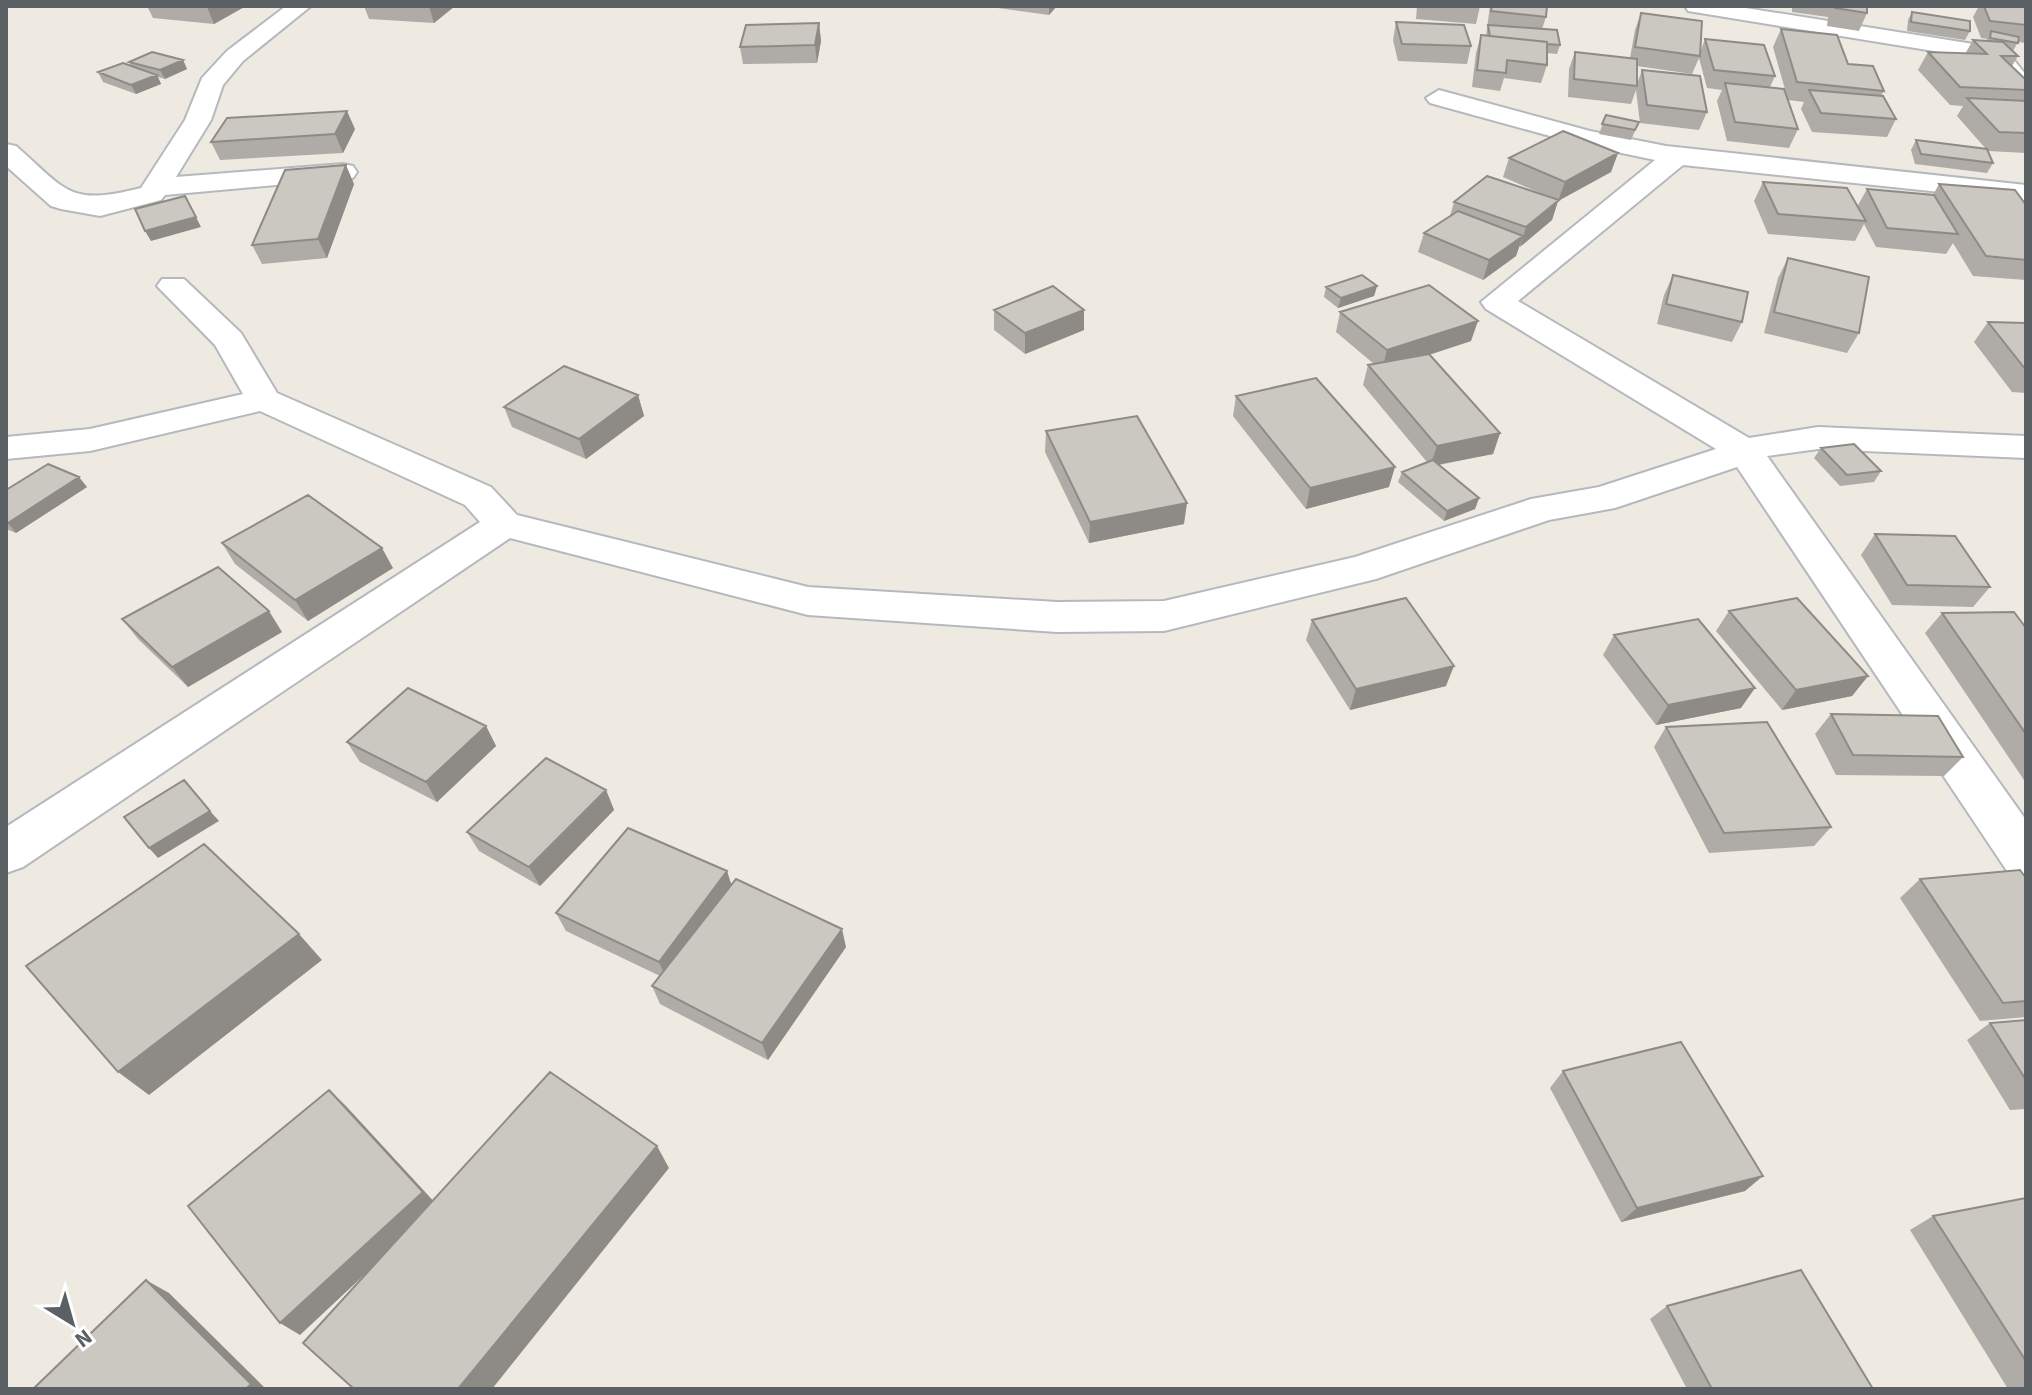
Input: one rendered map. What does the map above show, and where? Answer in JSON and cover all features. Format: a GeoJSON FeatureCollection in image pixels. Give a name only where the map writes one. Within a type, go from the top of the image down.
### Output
{"type":"FeatureCollection","features":[{"type":"Feature","properties":{"kind":"street"},"geometry":{"type":"LineString","coordinates":[[6,152],[49,193],[82,205],[110,206],[151,194],[182,149],[211,83],[235,56],[300,6]]}},
{"type":"Feature","properties":{"kind":"street"},"geometry":{"type":"LineString","coordinates":[[1696,6],[1786,24],[1889,34],[2026,58]]}},
{"type":"Feature","properties":{"kind":"street"},"geometry":{"type":"LineString","coordinates":[[1878,6],[1889,34]]}},
{"type":"Feature","properties":{"kind":"street"},"geometry":{"type":"LineString","coordinates":[[1997,54],[2026,92]]}},
{"type":"Feature","properties":{"kind":"street"},"geometry":{"type":"LineString","coordinates":[[1439,98],[1677,156],[2026,193]]}},
{"type":"Feature","properties":{"kind":"street"},"geometry":{"type":"LineString","coordinates":[[1677,156],[1497,302],[1744,450],[2026,859]]}},
{"type":"Feature","properties":{"kind":"street"},"geometry":{"type":"LineString","coordinates":[[154,187],[345,172]]}},
{"type":"Feature","properties":{"kind":"street"},"geometry":{"type":"LineString","coordinates":[[173,286],[229,340],[264,400],[478,496],[504,524],[808,601],[1057,617],[1164,616],[1362,569],[1544,508],[1602,499],[1671,478],[1744,450],[1818,438],[2026,447]]}},
{"type":"Feature","properties":{"kind":"street"},"geometry":{"type":"LineString","coordinates":[[6,448],[90,440],[264,400]]}},
{"type":"Feature","properties":{"kind":"street"},"geometry":{"type":"LineString","coordinates":[[6,853],[504,524]]}},
{"type":"Feature","properties":{"kind":"building"},"geometry":{"type":"Polygon","coordinates":[[[1492,6],[1547,6],[1546,17],[1491,11],[1492,6]]]}},
{"type":"Feature","properties":{"kind":"building"},"geometry":{"type":"Polygon","coordinates":[[[1867,6],[1867,13],[1835,8],[1867,6]]]}},
{"type":"Feature","properties":{"kind":"building"},"geometry":{"type":"Polygon","coordinates":[[[1984,6],[2026,6],[2026,25],[1990,21],[1984,6]]]}},
{"type":"Feature","properties":{"kind":"building"},"geometry":{"type":"Polygon","coordinates":[[[1912,12],[1970,21],[1970,31],[1911,22],[1912,12]]]}},
{"type":"Feature","properties":{"kind":"building"},"geometry":{"type":"Polygon","coordinates":[[[1641,13],[1702,21],[1700,56],[1635,47],[1641,13]]]}},
{"type":"Feature","properties":{"kind":"building"},"geometry":{"type":"Polygon","coordinates":[[[1396,22],[1464,25],[1471,46],[1402,44],[1396,22]]]}},
{"type":"Feature","properties":{"kind":"building"},"geometry":{"type":"Polygon","coordinates":[[[819,23],[815,45],[740,47],[746,25],[819,23]]]}},
{"type":"Feature","properties":{"kind":"building"},"geometry":{"type":"Polygon","coordinates":[[[1488,25],[1557,30],[1560,45],[1490,36],[1488,25]]]}},
{"type":"Feature","properties":{"kind":"building"},"geometry":{"type":"Polygon","coordinates":[[[1781,29],[1837,35],[1848,64],[1873,66],[1884,91],[1797,82],[1781,29]]]}},
{"type":"Feature","properties":{"kind":"building"},"geometry":{"type":"Polygon","coordinates":[[[1991,31],[2019,37],[2018,43],[1990,38],[1991,31]]]}},
{"type":"Feature","properties":{"kind":"building"},"geometry":{"type":"Polygon","coordinates":[[[1481,35],[1547,42],[1547,65],[1507,60],[1506,73],[1477,70],[1481,35]]]}},
{"type":"Feature","properties":{"kind":"building"},"geometry":{"type":"Polygon","coordinates":[[[1705,39],[1764,45],[1775,76],[1714,70],[1705,39]]]}},
{"type":"Feature","properties":{"kind":"building"},"geometry":{"type":"Polygon","coordinates":[[[1973,40],[2003,42],[2018,56],[2001,56],[2026,80],[2026,90],[1960,87],[1928,52],[1987,54],[1973,40]]]}},
{"type":"Feature","properties":{"kind":"building"},"geometry":{"type":"Polygon","coordinates":[[[152,52],[183,60],[160,70],[129,62],[152,52]]]}},
{"type":"Feature","properties":{"kind":"building"},"geometry":{"type":"Polygon","coordinates":[[[1575,52],[1637,59],[1637,86],[1574,79],[1575,52]]]}},
{"type":"Feature","properties":{"kind":"building"},"geometry":{"type":"Polygon","coordinates":[[[123,63],[157,75],[131,85],[98,72],[123,63]]]}},
{"type":"Feature","properties":{"kind":"building"},"geometry":{"type":"Polygon","coordinates":[[[1642,70],[1700,76],[1707,112],[1647,105],[1642,70]]]}},
{"type":"Feature","properties":{"kind":"building"},"geometry":{"type":"Polygon","coordinates":[[[1725,83],[1784,89],[1798,129],[1735,122],[1725,83]]]}},
{"type":"Feature","properties":{"kind":"building"},"geometry":{"type":"Polygon","coordinates":[[[1809,90],[1883,96],[1896,119],[1821,113],[1809,90]]]}},
{"type":"Feature","properties":{"kind":"building"},"geometry":{"type":"Polygon","coordinates":[[[1967,98],[2026,101],[2026,133],[1999,132],[1967,98]]]}},
{"type":"Feature","properties":{"kind":"building"},"geometry":{"type":"Polygon","coordinates":[[[347,111],[335,134],[211,142],[227,118],[347,111]]]}},
{"type":"Feature","properties":{"kind":"building"},"geometry":{"type":"Polygon","coordinates":[[[1606,115],[1639,122],[1635,130],[1602,124],[1606,115]]]}},
{"type":"Feature","properties":{"kind":"building"},"geometry":{"type":"Polygon","coordinates":[[[1563,131],[1618,153],[1565,182],[1509,158],[1563,131]]]}},
{"type":"Feature","properties":{"kind":"building"},"geometry":{"type":"Polygon","coordinates":[[[1916,140],[1987,149],[1993,163],[1921,154],[1916,140]]]}},
{"type":"Feature","properties":{"kind":"building"},"geometry":{"type":"Polygon","coordinates":[[[346,165],[318,239],[252,245],[285,170],[346,165]]]}},
{"type":"Feature","properties":{"kind":"building"},"geometry":{"type":"Polygon","coordinates":[[[1487,176],[1559,200],[1526,227],[1454,202],[1487,176]]]}},
{"type":"Feature","properties":{"kind":"building"},"geometry":{"type":"Polygon","coordinates":[[[1763,182],[1847,188],[1866,221],[1778,214],[1763,182]]]}},
{"type":"Feature","properties":{"kind":"building"},"geometry":{"type":"Polygon","coordinates":[[[1939,184],[2015,190],[2026,205],[2026,260],[1986,256],[1939,184]]]}},
{"type":"Feature","properties":{"kind":"building"},"geometry":{"type":"Polygon","coordinates":[[[1867,189],[1934,195],[1958,234],[1887,228],[1867,189]]]}},
{"type":"Feature","properties":{"kind":"building"},"geometry":{"type":"Polygon","coordinates":[[[185,196],[196,217],[145,231],[135,209],[185,196]]]}},
{"type":"Feature","properties":{"kind":"building"},"geometry":{"type":"Polygon","coordinates":[[[1458,211],[1523,236],[1489,260],[1424,233],[1458,211]]]}},
{"type":"Feature","properties":{"kind":"building"},"geometry":{"type":"Polygon","coordinates":[[[1788,258],[1869,277],[1859,333],[1774,312],[1788,258]]]}},
{"type":"Feature","properties":{"kind":"building"},"geometry":{"type":"Polygon","coordinates":[[[1362,275],[1377,286],[1341,298],[1326,287],[1362,275]]]}},
{"type":"Feature","properties":{"kind":"building"},"geometry":{"type":"Polygon","coordinates":[[[1673,275],[1748,292],[1742,322],[1666,304],[1673,275]]]}},
{"type":"Feature","properties":{"kind":"building"},"geometry":{"type":"Polygon","coordinates":[[[1429,285],[1478,321],[1387,350],[1340,312],[1429,285]]]}},
{"type":"Feature","properties":{"kind":"building"},"geometry":{"type":"Polygon","coordinates":[[[1053,286],[1084,310],[1025,333],[994,310],[1053,286]]]}},
{"type":"Feature","properties":{"kind":"building"},"geometry":{"type":"Polygon","coordinates":[[[1988,322],[2026,323],[2026,370],[1988,322]]]}},
{"type":"Feature","properties":{"kind":"building"},"geometry":{"type":"Polygon","coordinates":[[[1429,354],[1500,433],[1437,446],[1368,365],[1429,354]]]}},
{"type":"Feature","properties":{"kind":"building"},"geometry":{"type":"Polygon","coordinates":[[[564,366],[638,395],[579,439],[504,407],[564,366]]]}},
{"type":"Feature","properties":{"kind":"building"},"geometry":{"type":"Polygon","coordinates":[[[1316,378],[1395,467],[1310,488],[1236,396],[1316,378]]]}},
{"type":"Feature","properties":{"kind":"building"},"geometry":{"type":"Polygon","coordinates":[[[1137,416],[1187,503],[1090,522],[1046,431],[1137,416]]]}},
{"type":"Feature","properties":{"kind":"building"},"geometry":{"type":"Polygon","coordinates":[[[1854,444],[1881,471],[1847,475],[1821,448],[1854,444]]]}},
{"type":"Feature","properties":{"kind":"building"},"geometry":{"type":"Polygon","coordinates":[[[1433,460],[1479,498],[1447,511],[1402,472],[1433,460]]]}},
{"type":"Feature","properties":{"kind":"building"},"geometry":{"type":"Polygon","coordinates":[[[48,464],[79,477],[6,522],[6,490],[48,464]]]}},
{"type":"Feature","properties":{"kind":"building"},"geometry":{"type":"Polygon","coordinates":[[[308,495],[382,548],[295,600],[222,543],[308,495]]]}},
{"type":"Feature","properties":{"kind":"building"},"geometry":{"type":"Polygon","coordinates":[[[1875,534],[1955,536],[1990,587],[1907,585],[1875,534]]]}},
{"type":"Feature","properties":{"kind":"building"},"geometry":{"type":"Polygon","coordinates":[[[218,567],[269,611],[172,667],[122,619],[218,567]]]}},
{"type":"Feature","properties":{"kind":"building"},"geometry":{"type":"Polygon","coordinates":[[[1406,598],[1454,666],[1356,689],[1312,620],[1406,598]]]}},
{"type":"Feature","properties":{"kind":"building"},"geometry":{"type":"Polygon","coordinates":[[[1797,598],[1868,676],[1796,690],[1729,611],[1797,598]]]}},
{"type":"Feature","properties":{"kind":"building"},"geometry":{"type":"Polygon","coordinates":[[[2014,612],[2026,628],[2026,734],[1942,613],[2014,612]]]}},
{"type":"Feature","properties":{"kind":"building"},"geometry":{"type":"Polygon","coordinates":[[[1698,619],[1755,688],[1668,705],[1614,635],[1698,619]]]}},
{"type":"Feature","properties":{"kind":"building"},"geometry":{"type":"Polygon","coordinates":[[[408,688],[486,726],[426,782],[347,742],[408,688]]]}},
{"type":"Feature","properties":{"kind":"building"},"geometry":{"type":"Polygon","coordinates":[[[1831,714],[1938,716],[1963,757],[1853,755],[1831,714]]]}},
{"type":"Feature","properties":{"kind":"building"},"geometry":{"type":"Polygon","coordinates":[[[1767,722],[1831,827],[1724,833],[1666,727],[1767,722]]]}},
{"type":"Feature","properties":{"kind":"building"},"geometry":{"type":"Polygon","coordinates":[[[546,758],[606,790],[529,867],[467,832],[546,758]]]}},
{"type":"Feature","properties":{"kind":"building"},"geometry":{"type":"Polygon","coordinates":[[[184,780],[210,811],[149,848],[124,817],[184,780]]]}},
{"type":"Feature","properties":{"kind":"building"},"geometry":{"type":"Polygon","coordinates":[[[628,828],[727,871],[659,962],[556,913],[628,828]]]}},
{"type":"Feature","properties":{"kind":"building"},"geometry":{"type":"Polygon","coordinates":[[[204,844],[299,934],[118,1072],[26,966],[204,844]]]}},
{"type":"Feature","properties":{"kind":"building"},"geometry":{"type":"Polygon","coordinates":[[[2020,870],[2026,878],[2026,1001],[2003,1003],[1920,879],[2020,870]]]}},
{"type":"Feature","properties":{"kind":"building"},"geometry":{"type":"Polygon","coordinates":[[[736,879],[842,929],[762,1043],[652,986],[736,879]]]}},
{"type":"Feature","properties":{"kind":"building"},"geometry":{"type":"Polygon","coordinates":[[[2026,1020],[2026,1080],[1990,1023],[2026,1020]]]}},
{"type":"Feature","properties":{"kind":"building"},"geometry":{"type":"Polygon","coordinates":[[[1681,1042],[1763,1176],[1637,1208],[1563,1071],[1681,1042]]]}},
{"type":"Feature","properties":{"kind":"building"},"geometry":{"type":"Polygon","coordinates":[[[550,1072],[657,1146],[458,1389],[354,1389],[303,1343],[550,1072]]]}},
{"type":"Feature","properties":{"kind":"building"},"geometry":{"type":"Polygon","coordinates":[[[329,1090],[423,1192],[280,1323],[188,1206],[329,1090]]]}},
{"type":"Feature","properties":{"kind":"building"},"geometry":{"type":"Polygon","coordinates":[[[2026,1198],[2026,1361],[1933,1216],[2026,1198]]]}},
{"type":"Feature","properties":{"kind":"building"},"geometry":{"type":"Polygon","coordinates":[[[1801,1270],[1873,1389],[1712,1389],[1667,1306],[1801,1270]]]}},
{"type":"Feature","properties":{"kind":"building"},"geometry":{"type":"Polygon","coordinates":[[[146,1280],[251,1384],[246,1389],[33,1389],[146,1280]]]}}]}
